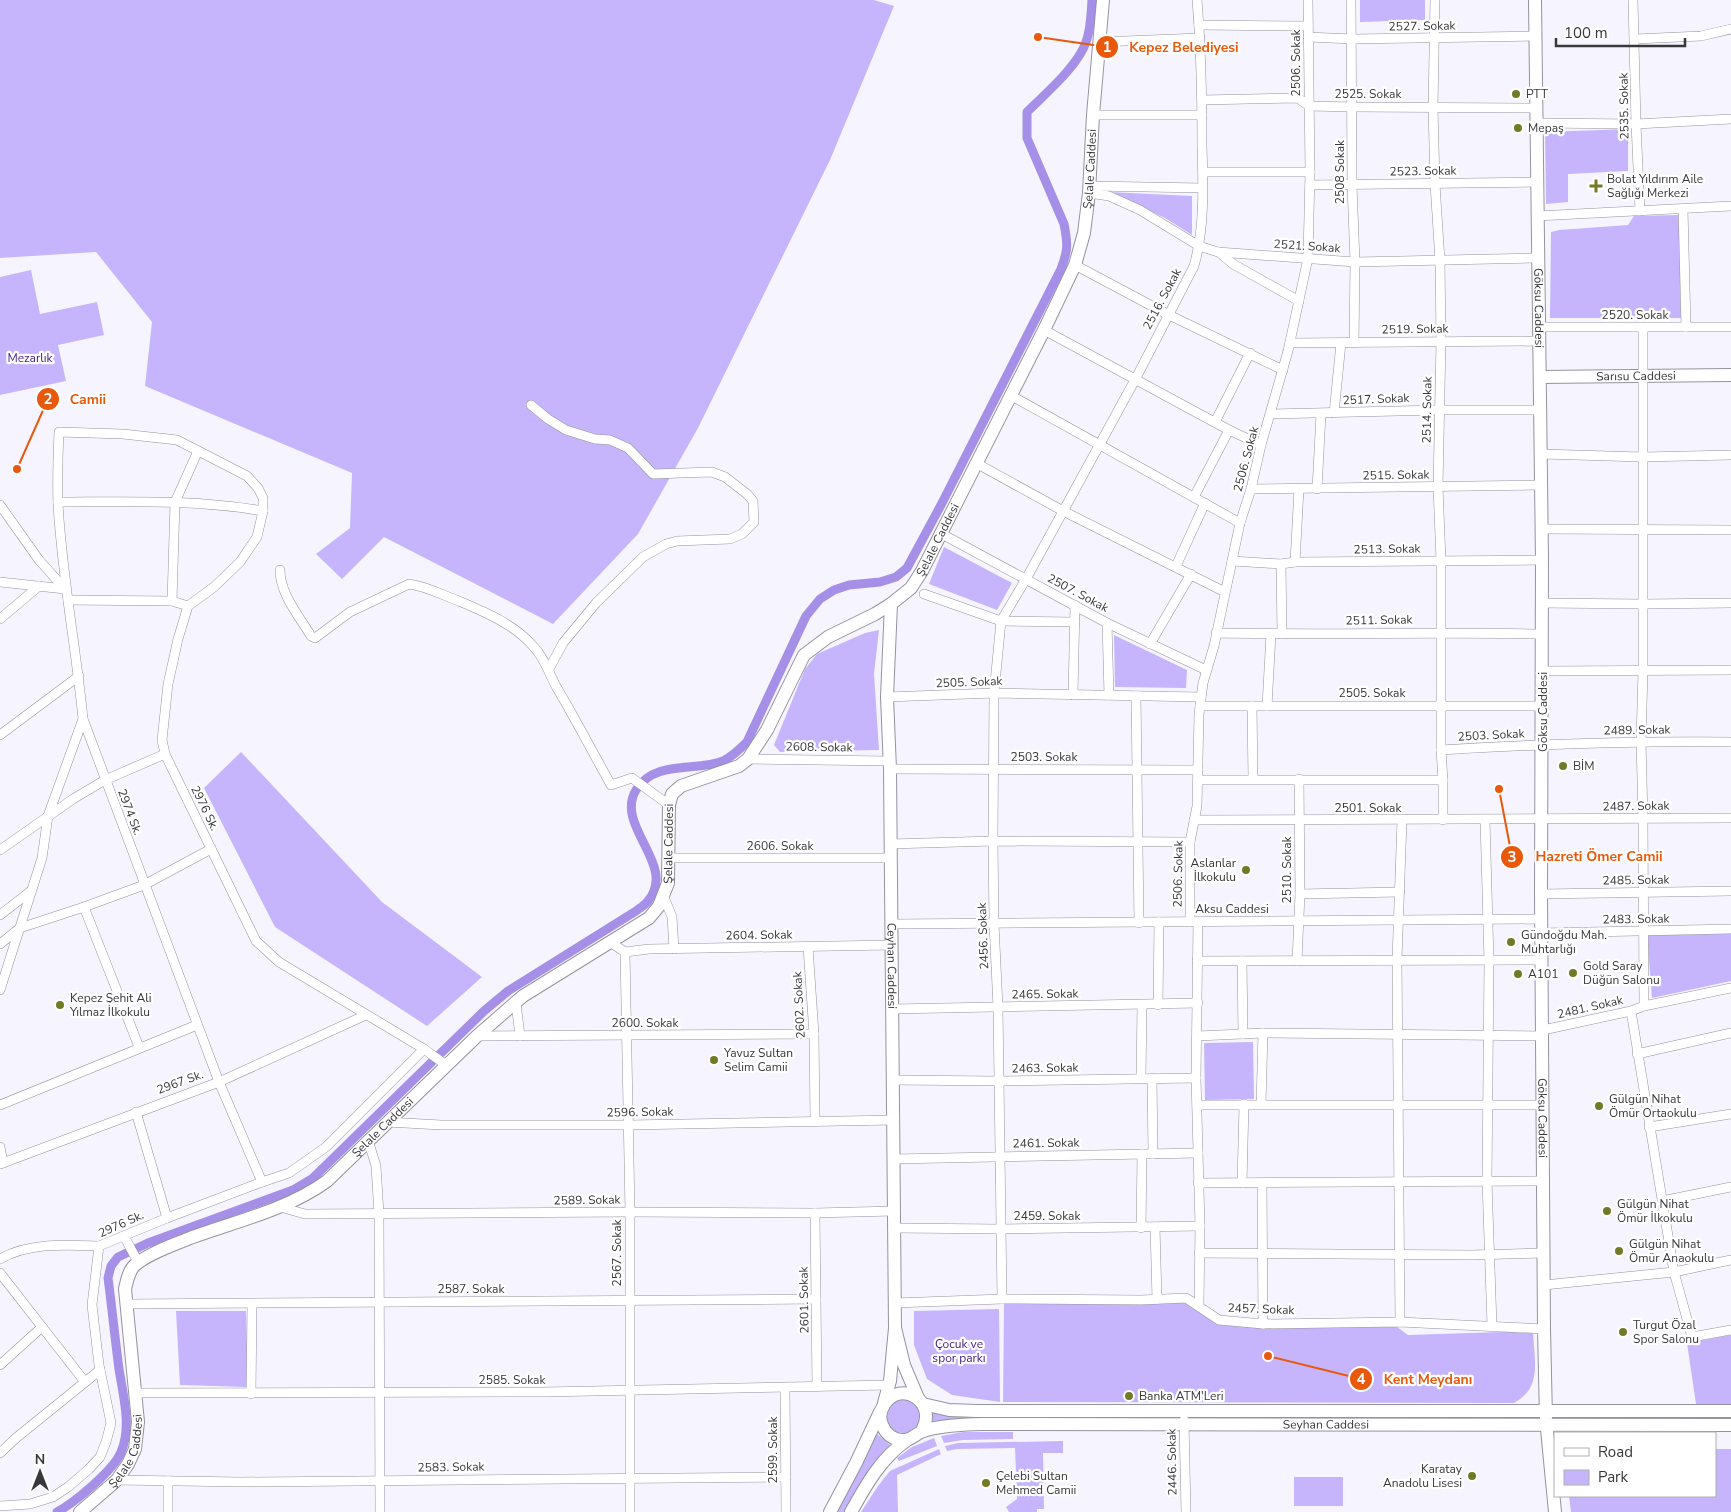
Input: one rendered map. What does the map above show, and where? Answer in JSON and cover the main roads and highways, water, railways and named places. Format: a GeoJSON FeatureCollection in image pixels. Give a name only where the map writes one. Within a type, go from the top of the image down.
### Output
{"type":"FeatureCollection","features":[{"type":"Feature","properties":{"kind":"waterway"},"geometry":{"type":"LineString","coordinates":[[57,1512],[83,1494],[102,1477],[117,1459],[124,1442],[126,1411],[108,1278],[111,1266],[118,1257],[148,1243],[293,1190],[313,1178],[484,1011],[508,991],[644,905],[655,887],[656,874],[652,860],[633,817],[631,804],[636,790],[644,780],[654,774],[676,768],[712,764],[723,761],[736,753],[747,742],[806,616],[820,599],[834,590],[849,585],[880,582],[896,577],[907,568],[941,505],[1063,263],[1067,247],[1064,224],[1027,138],[1027,112],[1069,70],[1082,51],[1089,32],[1092,0]]}},
{"type":"Feature","properties":{"kind":"place","name":"Kepez Belediyesi"},"geometry":{"type":"Point","coordinates":[1038,37]}},
{"type":"Feature","properties":{"kind":"place","name":"PTT"},"geometry":{"type":"Point","coordinates":[1516,94]}},
{"type":"Feature","properties":{"kind":"place","name":"Mepaş"},"geometry":{"type":"Point","coordinates":[1518,128]}},
{"type":"Feature","properties":{"kind":"place","name":"Bolat Yıldırım Aile Sağlığı Merkezi"},"geometry":{"type":"Point","coordinates":[1596,186]}},
{"type":"Feature","properties":{"kind":"place","name":"Camii"},"geometry":{"type":"Point","coordinates":[17,469]}},
{"type":"Feature","properties":{"kind":"place","name":"BİM"},"geometry":{"type":"Point","coordinates":[1563,766]}},
{"type":"Feature","properties":{"kind":"place","name":"Hazreti Ömer Camii"},"geometry":{"type":"Point","coordinates":[1499,789]}},
{"type":"Feature","properties":{"kind":"place","name":"Aslanlar İlkokulu"},"geometry":{"type":"Point","coordinates":[1246,870]}},
{"type":"Feature","properties":{"kind":"place","name":"Gündoğdu Mah. Muhtarlığı"},"geometry":{"type":"Point","coordinates":[1511,942]}},
{"type":"Feature","properties":{"kind":"place","name":"Gold Saray Düğün Salonu"},"geometry":{"type":"Point","coordinates":[1573,973]}},
{"type":"Feature","properties":{"kind":"place","name":"A101"},"geometry":{"type":"Point","coordinates":[1518,974]}},
{"type":"Feature","properties":{"kind":"place","name":"Kepez Şehit Ali Yılmaz İlkokulu"},"geometry":{"type":"Point","coordinates":[60,1005]}},
{"type":"Feature","properties":{"kind":"place","name":"Yavuz Sultan Selim Camii"},"geometry":{"type":"Point","coordinates":[714,1060]}},
{"type":"Feature","properties":{"kind":"place","name":"Gülgün Nihat Ömür Ortaokulu"},"geometry":{"type":"Point","coordinates":[1599,1106]}},
{"type":"Feature","properties":{"kind":"place","name":"Gülgün Nihat Ömür İlkokulu"},"geometry":{"type":"Point","coordinates":[1607,1211]}},
{"type":"Feature","properties":{"kind":"place","name":"Gülgün Nihat Ömür Anaokulu"},"geometry":{"type":"Point","coordinates":[1619,1251]}},
{"type":"Feature","properties":{"kind":"place","name":"Turgut Özal Spor Salonu"},"geometry":{"type":"Point","coordinates":[1623,1332]}},
{"type":"Feature","properties":{"kind":"place","name":"Kent Meydanı"},"geometry":{"type":"Point","coordinates":[1268,1356]}},
{"type":"Feature","properties":{"kind":"place","name":"Banka ATM'Leri"},"geometry":{"type":"Point","coordinates":[1129,1396]}},
{"type":"Feature","properties":{"kind":"place","name":"Karatay Anadolu Lisesi"},"geometry":{"type":"Point","coordinates":[1472,1476]}},
{"type":"Feature","properties":{"kind":"place","name":"Çelebi Sultan Mehmed Camii"},"geometry":{"type":"Point","coordinates":[986,1483]}},
{"type":"Feature","properties":{"kind":"park label","name":"Mezarlık"},"geometry":{"type":"Point","coordinates":[30,358]}},
{"type":"Feature","properties":{"kind":"park label","name":"Çocuk ve spor parkı"},"geometry":{"type":"Point","coordinates":[959,1351]}}]}
